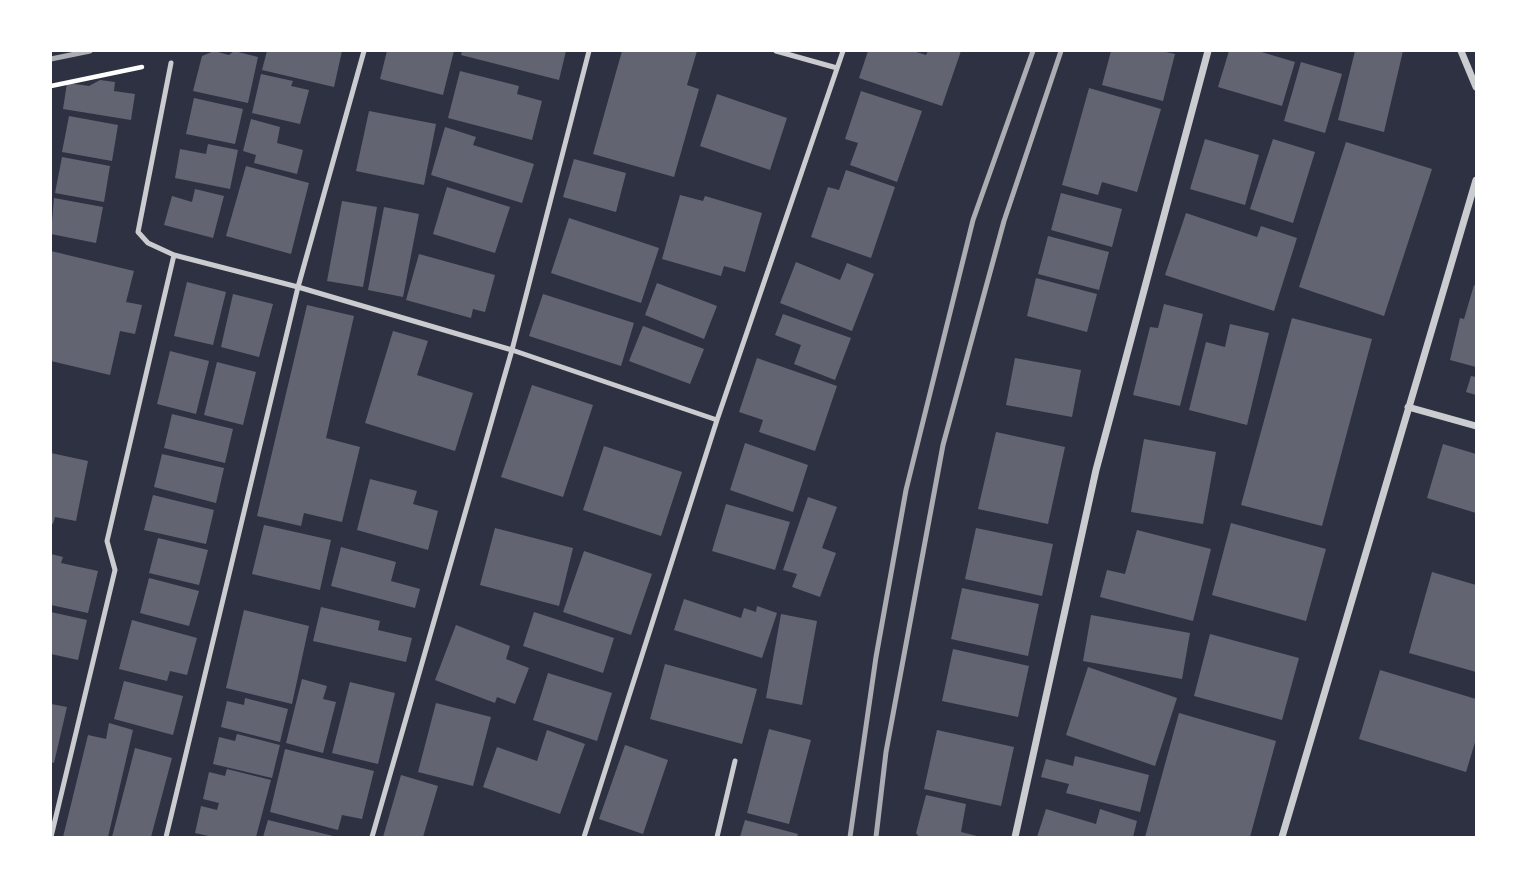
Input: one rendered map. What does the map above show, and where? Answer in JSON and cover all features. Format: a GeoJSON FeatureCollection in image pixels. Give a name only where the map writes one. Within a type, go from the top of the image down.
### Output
{"type":"FeatureCollection","features":[{"type":"Feature","properties":{"kind":"street"},"geometry":{"type":"LineString","coordinates":[[1015,837],[1097,470],[1208,51]]}},
{"type":"Feature","properties":{"kind":"street"},"geometry":{"type":"LineString","coordinates":[[1461,51],[1476,87]]}},
{"type":"Feature","properties":{"kind":"street"},"geometry":{"type":"LineString","coordinates":[[1282,837],[1476,180]]}},
{"type":"Feature","properties":{"kind":"street"},"geometry":{"type":"LineString","coordinates":[[1408,407],[1476,426]]}},
{"type":"Feature","properties":{"kind":"lane"},"geometry":{"type":"LineString","coordinates":[[166,837],[298,287],[364,51]]}},
{"type":"Feature","properties":{"kind":"lane"},"geometry":{"type":"LineString","coordinates":[[372,837],[512,350],[589,51]]}},
{"type":"Feature","properties":{"kind":"lane"},"geometry":{"type":"LineString","coordinates":[[776,51],[837,68]]}},
{"type":"Feature","properties":{"kind":"lane"},"geometry":{"type":"LineString","coordinates":[[584,837],[717,420],[843,51]]}},
{"type":"Feature","properties":{"kind":"lane"},"geometry":{"type":"LineString","coordinates":[[171,63],[138,232],[148,243],[173,255],[298,287],[512,350],[717,420]]}},
{"type":"Feature","properties":{"kind":"lane"},"geometry":{"type":"LineString","coordinates":[[51,837],[115,570],[107,541],[173,255]]}},
{"type":"Feature","properties":{"kind":"lane"},"geometry":{"type":"LineString","coordinates":[[717,837],[736,761]]}},
{"type":"Feature","properties":{"kind":"path"},"geometry":{"type":"LineString","coordinates":[[51,86],[171,63]]}},
{"type":"Feature","properties":{"kind":"building"},"geometry":{"type":"Polygon","coordinates":[[[214,51],[229,55],[234,51],[258,57],[248,103],[193,91],[202,56],[214,51]]]}},
{"type":"Feature","properties":{"kind":"building"},"geometry":{"type":"Polygon","coordinates":[[[267,51],[342,51],[334,87],[262,70],[267,51]]]}},
{"type":"Feature","properties":{"kind":"building"},"geometry":{"type":"Polygon","coordinates":[[[387,51],[454,51],[443,95],[380,79],[387,51]]]}},
{"type":"Feature","properties":{"kind":"building"},"geometry":{"type":"Polygon","coordinates":[[[462,51],[566,51],[559,80],[461,55],[462,51]]]}},
{"type":"Feature","properties":{"kind":"building"},"geometry":{"type":"Polygon","coordinates":[[[622,51],[697,51],[687,85],[699,89],[674,177],[593,154],[622,51]]]}},
{"type":"Feature","properties":{"kind":"building"},"geometry":{"type":"Polygon","coordinates":[[[868,51],[913,51],[926,55],[928,51],[961,51],[942,106],[859,78],[868,51]]]}},
{"type":"Feature","properties":{"kind":"building"},"geometry":{"type":"Polygon","coordinates":[[[1111,51],[1161,51],[1175,54],[1163,101],[1102,85],[1111,51]]]}},
{"type":"Feature","properties":{"kind":"building"},"geometry":{"type":"Polygon","coordinates":[[[1229,51],[1258,51],[1295,62],[1282,106],[1218,87],[1229,51]]]}},
{"type":"Feature","properties":{"kind":"building"},"geometry":{"type":"Polygon","coordinates":[[[1355,51],[1403,51],[1384,132],[1338,120],[1355,51]]]}},
{"type":"Feature","properties":{"kind":"building"},"geometry":{"type":"Polygon","coordinates":[[[1301,62],[1342,74],[1325,133],[1284,121],[1301,62]]]}},
{"type":"Feature","properties":{"kind":"building"},"geometry":{"type":"Polygon","coordinates":[[[460,71],[519,86],[517,94],[542,101],[532,140],[448,118],[460,71]]]}},
{"type":"Feature","properties":{"kind":"building"},"geometry":{"type":"Polygon","coordinates":[[[261,74],[293,81],[291,86],[309,90],[300,124],[252,113],[261,74]]]}},
{"type":"Feature","properties":{"kind":"building"},"geometry":{"type":"Polygon","coordinates":[[[100,80],[115,82],[114,91],[135,94],[131,120],[63,109],[67,83],[89,86],[100,80]]]}},
{"type":"Feature","properties":{"kind":"building"},"geometry":{"type":"Polygon","coordinates":[[[1089,88],[1161,109],[1137,192],[1102,182],[1098,195],[1062,185],[1089,88]]]}},
{"type":"Feature","properties":{"kind":"building"},"geometry":{"type":"Polygon","coordinates":[[[861,91],[922,111],[897,182],[850,165],[858,143],[845,139],[861,91]]]}},
{"type":"Feature","properties":{"kind":"building"},"geometry":{"type":"Polygon","coordinates":[[[717,94],[787,118],[770,170],[700,146],[717,94]]]}},
{"type":"Feature","properties":{"kind":"building"},"geometry":{"type":"Polygon","coordinates":[[[194,98],[243,109],[235,144],[186,134],[194,98]]]}},
{"type":"Feature","properties":{"kind":"building"},"geometry":{"type":"Polygon","coordinates":[[[369,111],[436,124],[424,185],[356,171],[369,111]]]}},
{"type":"Feature","properties":{"kind":"building"},"geometry":{"type":"Polygon","coordinates":[[[69,116],[118,125],[112,161],[62,152],[69,116]]]}},
{"type":"Feature","properties":{"kind":"building"},"geometry":{"type":"Polygon","coordinates":[[[251,119],[280,127],[277,143],[303,150],[297,174],[254,163],[256,155],[243,151],[251,119]]]}},
{"type":"Feature","properties":{"kind":"building"},"geometry":{"type":"Polygon","coordinates":[[[445,127],[476,137],[473,145],[534,164],[522,203],[431,175],[445,127]]]}},
{"type":"Feature","properties":{"kind":"building"},"geometry":{"type":"Polygon","coordinates":[[[1205,139],[1259,155],[1245,205],[1190,189],[1205,139]]]}},
{"type":"Feature","properties":{"kind":"building"},"geometry":{"type":"Polygon","coordinates":[[[1273,139],[1315,152],[1293,223],[1250,209],[1273,139]]]}},
{"type":"Feature","properties":{"kind":"building"},"geometry":{"type":"Polygon","coordinates":[[[1346,142],[1432,169],[1384,316],[1299,287],[1346,142]]]}},
{"type":"Feature","properties":{"kind":"building"},"geometry":{"type":"Polygon","coordinates":[[[208,144],[238,150],[230,189],[175,178],[180,149],[206,154],[208,144]]]}},
{"type":"Feature","properties":{"kind":"building"},"geometry":{"type":"Polygon","coordinates":[[[62,157],[110,166],[104,202],[55,193],[62,157]]]}},
{"type":"Feature","properties":{"kind":"building"},"geometry":{"type":"Polygon","coordinates":[[[574,159],[626,173],[616,212],[563,197],[574,159]]]}},
{"type":"Feature","properties":{"kind":"building"},"geometry":{"type":"Polygon","coordinates":[[[246,166],[309,183],[291,254],[226,236],[246,166]]]}},
{"type":"Feature","properties":{"kind":"building"},"geometry":{"type":"Polygon","coordinates":[[[846,170],[895,187],[871,258],[811,237],[828,187],[839,190],[846,170]]]}},
{"type":"Feature","properties":{"kind":"building"},"geometry":{"type":"Polygon","coordinates":[[[447,187],[510,207],[495,253],[433,234],[447,187]]]}},
{"type":"Feature","properties":{"kind":"building"},"geometry":{"type":"Polygon","coordinates":[[[195,189],[224,196],[213,238],[164,225],[172,196],[192,202],[195,189]]]}},
{"type":"Feature","properties":{"kind":"building"},"geometry":{"type":"Polygon","coordinates":[[[1061,193],[1122,209],[1112,247],[1051,230],[1061,193]]]}},
{"type":"Feature","properties":{"kind":"building"},"geometry":{"type":"Polygon","coordinates":[[[680,195],[703,201],[705,196],[762,213],[745,272],[724,266],[721,276],[662,259],[680,195]]]}},
{"type":"Feature","properties":{"kind":"building"},"geometry":{"type":"Polygon","coordinates":[[[54,198],[103,207],[96,243],[51,234],[54,198]]]}},
{"type":"Feature","properties":{"kind":"building"},"geometry":{"type":"Polygon","coordinates":[[[342,201],[377,207],[363,287],[327,281],[342,201]]]}},
{"type":"Feature","properties":{"kind":"building"},"geometry":{"type":"Polygon","coordinates":[[[384,207],[419,214],[403,297],[368,290],[384,207]]]}},
{"type":"Feature","properties":{"kind":"building"},"geometry":{"type":"Polygon","coordinates":[[[1186,213],[1257,237],[1261,226],[1297,238],[1274,311],[1165,275],[1186,213]]]}},
{"type":"Feature","properties":{"kind":"building"},"geometry":{"type":"Polygon","coordinates":[[[569,218],[659,248],[641,303],[551,273],[569,218]]]}},
{"type":"Feature","properties":{"kind":"building"},"geometry":{"type":"Polygon","coordinates":[[[1048,236],[1109,252],[1099,290],[1038,274],[1048,236]]]}},
{"type":"Feature","properties":{"kind":"building"},"geometry":{"type":"Polygon","coordinates":[[[51,251],[134,271],[126,302],[142,305],[135,334],[120,331],[110,375],[51,361],[51,251]]]}},
{"type":"Feature","properties":{"kind":"building"},"geometry":{"type":"Polygon","coordinates":[[[419,254],[495,275],[485,312],[473,309],[471,318],[406,300],[419,254]]]}},
{"type":"Feature","properties":{"kind":"building"},"geometry":{"type":"Polygon","coordinates":[[[796,262],[840,280],[847,263],[874,274],[852,331],[780,303],[796,262]]]}},
{"type":"Feature","properties":{"kind":"building"},"geometry":{"type":"Polygon","coordinates":[[[1036,278],[1097,294],[1087,332],[1027,316],[1036,278]]]}},
{"type":"Feature","properties":{"kind":"building"},"geometry":{"type":"Polygon","coordinates":[[[187,282],[226,292],[213,345],[174,336],[187,282]]]}},
{"type":"Feature","properties":{"kind":"building"},"geometry":{"type":"Polygon","coordinates":[[[657,283],[717,306],[704,339],[645,315],[657,283]]]}},
{"type":"Feature","properties":{"kind":"building"},"geometry":{"type":"Polygon","coordinates":[[[1474,285],[1476,367],[1450,360],[1460,318],[1464,319],[1474,285]]]}},
{"type":"Feature","properties":{"kind":"building"},"geometry":{"type":"Polygon","coordinates":[[[233,294],[273,304],[259,357],[221,347],[233,294]]]}},
{"type":"Feature","properties":{"kind":"building"},"geometry":{"type":"Polygon","coordinates":[[[543,294],[634,323],[621,366],[529,336],[543,294]]]}},
{"type":"Feature","properties":{"kind":"building"},"geometry":{"type":"Polygon","coordinates":[[[1164,304],[1203,314],[1180,406],[1133,395],[1150,327],[1158,328],[1164,304]]]}},
{"type":"Feature","properties":{"kind":"building"},"geometry":{"type":"Polygon","coordinates":[[[307,305],[354,316],[326,438],[360,447],[342,522],[304,513],[301,526],[257,516],[307,305]]]}},
{"type":"Feature","properties":{"kind":"building"},"geometry":{"type":"Polygon","coordinates":[[[783,314],[851,338],[835,380],[794,364],[801,345],[775,335],[783,314]]]}},
{"type":"Feature","properties":{"kind":"building"},"geometry":{"type":"Polygon","coordinates":[[[1292,318],[1372,339],[1322,526],[1241,505],[1292,318]]]}},
{"type":"Feature","properties":{"kind":"building"},"geometry":{"type":"Polygon","coordinates":[[[1230,324],[1269,333],[1247,425],[1189,410],[1206,342],[1225,347],[1230,324]]]}},
{"type":"Feature","properties":{"kind":"building"},"geometry":{"type":"Polygon","coordinates":[[[643,326],[704,349],[690,384],[629,361],[643,326]]]}},
{"type":"Feature","properties":{"kind":"building"},"geometry":{"type":"Polygon","coordinates":[[[393,331],[428,341],[417,375],[473,393],[455,451],[365,423],[393,331]]]}},
{"type":"Feature","properties":{"kind":"building"},"geometry":{"type":"Polygon","coordinates":[[[170,351],[209,361],[196,414],[157,404],[170,351]]]}},
{"type":"Feature","properties":{"kind":"building"},"geometry":{"type":"Polygon","coordinates":[[[757,358],[837,386],[815,451],[759,432],[763,420],[739,412],[757,358]]]}},
{"type":"Feature","properties":{"kind":"building"},"geometry":{"type":"Polygon","coordinates":[[[1015,358],[1081,370],[1072,417],[1006,405],[1015,358]]]}},
{"type":"Feature","properties":{"kind":"building"},"geometry":{"type":"Polygon","coordinates":[[[217,362],[256,372],[243,425],[204,415],[217,362]]]}},
{"type":"Feature","properties":{"kind":"building"},"geometry":{"type":"Polygon","coordinates":[[[1471,376],[1476,377],[1476,395],[1466,392],[1471,376]]]}},
{"type":"Feature","properties":{"kind":"building"},"geometry":{"type":"Polygon","coordinates":[[[532,385],[593,405],[563,497],[501,477],[532,385]]]}},
{"type":"Feature","properties":{"kind":"building"},"geometry":{"type":"Polygon","coordinates":[[[172,414],[233,429],[225,463],[164,448],[172,414]]]}},
{"type":"Feature","properties":{"kind":"building"},"geometry":{"type":"Polygon","coordinates":[[[996,432],[1065,447],[1048,524],[978,509],[996,432]]]}},
{"type":"Feature","properties":{"kind":"building"},"geometry":{"type":"Polygon","coordinates":[[[1144,439],[1216,452],[1203,524],[1131,512],[1144,439]]]}},
{"type":"Feature","properties":{"kind":"building"},"geometry":{"type":"Polygon","coordinates":[[[745,443],[808,465],[793,512],[730,490],[745,443]]]}},
{"type":"Feature","properties":{"kind":"building"},"geometry":{"type":"Polygon","coordinates":[[[1443,444],[1476,454],[1476,513],[1427,498],[1443,444]]]}},
{"type":"Feature","properties":{"kind":"building"},"geometry":{"type":"Polygon","coordinates":[[[604,446],[682,472],[661,536],[583,510],[604,446]]]}},
{"type":"Feature","properties":{"kind":"building"},"geometry":{"type":"Polygon","coordinates":[[[51,453],[88,461],[76,521],[55,517],[53,524],[51,523],[51,453]]]}},
{"type":"Feature","properties":{"kind":"building"},"geometry":{"type":"Polygon","coordinates":[[[162,454],[224,468],[216,503],[154,487],[162,454]]]}},
{"type":"Feature","properties":{"kind":"building"},"geometry":{"type":"Polygon","coordinates":[[[370,479],[417,491],[413,504],[438,511],[428,550],[357,530],[370,479]]]}},
{"type":"Feature","properties":{"kind":"building"},"geometry":{"type":"Polygon","coordinates":[[[153,495],[214,510],[206,544],[144,530],[153,495]]]}},
{"type":"Feature","properties":{"kind":"building"},"geometry":{"type":"Polygon","coordinates":[[[808,497],[837,507],[822,548],[836,553],[820,597],[792,587],[797,574],[783,570],[808,497]]]}},
{"type":"Feature","properties":{"kind":"building"},"geometry":{"type":"Polygon","coordinates":[[[726,504],[790,522],[775,570],[712,551],[726,504]]]}},
{"type":"Feature","properties":{"kind":"building"},"geometry":{"type":"Polygon","coordinates":[[[1231,523],[1326,549],[1306,621],[1212,595],[1231,523]]]}},
{"type":"Feature","properties":{"kind":"building"},"geometry":{"type":"Polygon","coordinates":[[[264,525],[331,540],[320,590],[252,574],[264,525]]]}},
{"type":"Feature","properties":{"kind":"building"},"geometry":{"type":"Polygon","coordinates":[[[495,528],[573,548],[559,606],[480,585],[495,528]]]}},
{"type":"Feature","properties":{"kind":"building"},"geometry":{"type":"Polygon","coordinates":[[[976,528],[1053,544],[1042,596],[965,579],[976,528]]]}},
{"type":"Feature","properties":{"kind":"building"},"geometry":{"type":"Polygon","coordinates":[[[1137,530],[1211,549],[1193,621],[1100,597],[1107,570],[1125,574],[1137,530]]]}},
{"type":"Feature","properties":{"kind":"building"},"geometry":{"type":"Polygon","coordinates":[[[158,538],[208,550],[199,585],[149,573],[158,538]]]}},
{"type":"Feature","properties":{"kind":"building"},"geometry":{"type":"Polygon","coordinates":[[[341,547],[396,562],[391,581],[420,589],[415,608],[331,586],[341,547]]]}},
{"type":"Feature","properties":{"kind":"building"},"geometry":{"type":"Polygon","coordinates":[[[584,551],[652,574],[631,635],[563,612],[584,551]]]}},
{"type":"Feature","properties":{"kind":"building"},"geometry":{"type":"Polygon","coordinates":[[[51,554],[63,557],[61,563],[98,571],[88,613],[51,605],[51,554]]]}},
{"type":"Feature","properties":{"kind":"building"},"geometry":{"type":"Polygon","coordinates":[[[1432,572],[1476,585],[1476,672],[1409,653],[1432,572]]]}},
{"type":"Feature","properties":{"kind":"building"},"geometry":{"type":"Polygon","coordinates":[[[149,578],[199,591],[189,626],[140,613],[149,578]]]}},
{"type":"Feature","properties":{"kind":"building"},"geometry":{"type":"Polygon","coordinates":[[[962,588],[1039,604],[1028,656],[951,639],[962,588]]]}},
{"type":"Feature","properties":{"kind":"building"},"geometry":{"type":"Polygon","coordinates":[[[684,599],[741,618],[744,608],[756,612],[757,606],[777,613],[762,658],[674,630],[684,599]]]}},
{"type":"Feature","properties":{"kind":"building"},"geometry":{"type":"Polygon","coordinates":[[[321,607],[380,621],[378,630],[412,638],[406,662],[313,641],[321,607]]]}},
{"type":"Feature","properties":{"kind":"building"},"geometry":{"type":"Polygon","coordinates":[[[244,610],[309,626],[292,704],[226,688],[244,610]]]}},
{"type":"Feature","properties":{"kind":"building"},"geometry":{"type":"Polygon","coordinates":[[[51,612],[87,620],[78,660],[51,654],[51,612]]]}},
{"type":"Feature","properties":{"kind":"building"},"geometry":{"type":"Polygon","coordinates":[[[534,612],[614,638],[603,673],[523,646],[534,612]]]}},
{"type":"Feature","properties":{"kind":"building"},"geometry":{"type":"Polygon","coordinates":[[[781,614],[817,621],[802,705],[766,698],[781,614]]]}},
{"type":"Feature","properties":{"kind":"building"},"geometry":{"type":"Polygon","coordinates":[[[1091,615],[1190,633],[1182,679],[1083,661],[1091,615]]]}},
{"type":"Feature","properties":{"kind":"building"},"geometry":{"type":"Polygon","coordinates":[[[132,620],[197,638],[187,675],[170,671],[167,681],[119,669],[132,620]]]}},
{"type":"Feature","properties":{"kind":"building"},"geometry":{"type":"Polygon","coordinates":[[[456,625],[510,646],[506,659],[529,668],[515,704],[497,697],[495,703],[435,680],[456,625]]]}},
{"type":"Feature","properties":{"kind":"building"},"geometry":{"type":"Polygon","coordinates":[[[1210,634],[1299,658],[1282,720],[1194,696],[1210,634]]]}},
{"type":"Feature","properties":{"kind":"building"},"geometry":{"type":"Polygon","coordinates":[[[953,649],[1029,666],[1018,717],[942,701],[953,649]]]}},
{"type":"Feature","properties":{"kind":"building"},"geometry":{"type":"Polygon","coordinates":[[[665,664],[757,689],[742,744],[650,719],[665,664]]]}},
{"type":"Feature","properties":{"kind":"building"},"geometry":{"type":"Polygon","coordinates":[[[1088,667],[1177,698],[1155,766],[1066,735],[1088,667]]]}},
{"type":"Feature","properties":{"kind":"building"},"geometry":{"type":"Polygon","coordinates":[[[1380,670],[1476,699],[1476,739],[1466,772],[1359,739],[1380,670]]]}},
{"type":"Feature","properties":{"kind":"building"},"geometry":{"type":"Polygon","coordinates":[[[548,673],[612,693],[597,741],[533,720],[548,673]]]}},
{"type":"Feature","properties":{"kind":"building"},"geometry":{"type":"Polygon","coordinates":[[[302,679],[327,686],[323,699],[336,702],[323,753],[286,743],[302,679]]]}},
{"type":"Feature","properties":{"kind":"building"},"geometry":{"type":"Polygon","coordinates":[[[124,681],[183,696],[173,735],[114,719],[124,681]]]}},
{"type":"Feature","properties":{"kind":"building"},"geometry":{"type":"Polygon","coordinates":[[[350,682],[395,693],[378,764],[332,753],[350,682]]]}},
{"type":"Feature","properties":{"kind":"building"},"geometry":{"type":"Polygon","coordinates":[[[245,698],[288,709],[280,742],[221,727],[227,701],[244,705],[245,698]]]}},
{"type":"Feature","properties":{"kind":"building"},"geometry":{"type":"Polygon","coordinates":[[[436,703],[491,717],[473,786],[418,772],[436,703]]]}},
{"type":"Feature","properties":{"kind":"building"},"geometry":{"type":"Polygon","coordinates":[[[51,704],[67,707],[54,763],[51,762],[51,704]]]}},
{"type":"Feature","properties":{"kind":"building"},"geometry":{"type":"Polygon","coordinates":[[[1179,713],[1276,741],[1250,837],[1145,837],[1179,713]]]}},
{"type":"Feature","properties":{"kind":"building"},"geometry":{"type":"Polygon","coordinates":[[[109,723],[133,730],[108,837],[63,837],[88,735],[106,739],[109,723]]]}},
{"type":"Feature","properties":{"kind":"building"},"geometry":{"type":"Polygon","coordinates":[[[769,729],[811,740],[789,824],[747,813],[769,729]]]}},
{"type":"Feature","properties":{"kind":"building"},"geometry":{"type":"Polygon","coordinates":[[[547,730],[585,744],[560,814],[483,787],[497,747],[537,761],[547,730]]]}},
{"type":"Feature","properties":{"kind":"building"},"geometry":{"type":"Polygon","coordinates":[[[937,730],[1014,747],[1001,806],[924,789],[937,730]]]}},
{"type":"Feature","properties":{"kind":"building"},"geometry":{"type":"Polygon","coordinates":[[[237,734],[280,745],[272,778],[213,764],[219,737],[235,741],[237,734]]]}},
{"type":"Feature","properties":{"kind":"building"},"geometry":{"type":"Polygon","coordinates":[[[625,745],[668,760],[643,834],[599,819],[625,745]]]}},
{"type":"Feature","properties":{"kind":"building"},"geometry":{"type":"Polygon","coordinates":[[[135,748],[172,758],[151,837],[112,837],[135,748]]]}},
{"type":"Feature","properties":{"kind":"building"},"geometry":{"type":"Polygon","coordinates":[[[285,749],[374,771],[362,819],[342,815],[338,830],[270,812],[285,749]]]}},
{"type":"Feature","properties":{"kind":"building"},"geometry":{"type":"Polygon","coordinates":[[[1075,756],[1149,775],[1140,812],[1066,793],[1069,784],[1041,777],[1046,759],[1073,766],[1075,756]]]}},
{"type":"Feature","properties":{"kind":"building"},"geometry":{"type":"Polygon","coordinates":[[[227,769],[271,780],[256,837],[213,837],[195,833],[201,806],[217,810],[219,803],[203,799],[209,772],[225,776],[227,769]]]}},
{"type":"Feature","properties":{"kind":"building"},"geometry":{"type":"Polygon","coordinates":[[[401,775],[438,786],[423,837],[383,837],[401,775]]]}},
{"type":"Feature","properties":{"kind":"building"},"geometry":{"type":"Polygon","coordinates":[[[926,795],[966,804],[961,832],[981,837],[919,837],[916,833],[926,795]]]}},
{"type":"Feature","properties":{"kind":"building"},"geometry":{"type":"Polygon","coordinates":[[[1046,809],[1096,824],[1100,809],[1137,821],[1133,837],[1037,837],[1046,809]]]}},
{"type":"Feature","properties":{"kind":"building"},"geometry":{"type":"Polygon","coordinates":[[[268,820],[333,836],[333,837],[263,837],[268,820]]]}},
{"type":"Feature","properties":{"kind":"building"},"geometry":{"type":"Polygon","coordinates":[[[745,820],[798,834],[797,837],[740,837],[745,820]]]}},
{"type":"Feature","properties":{"kind":"railway"},"geometry":{"type":"LineString","coordinates":[[51,59],[90,51]]}},
{"type":"Feature","properties":{"kind":"railway"},"geometry":{"type":"LineString","coordinates":[[850,837],[876,657],[906,490],[973,220],[1033,51]]}},
{"type":"Feature","properties":{"kind":"railway"},"geometry":{"type":"LineString","coordinates":[[876,837],[886,752],[943,445],[1004,221],[1061,51]]}}]}
